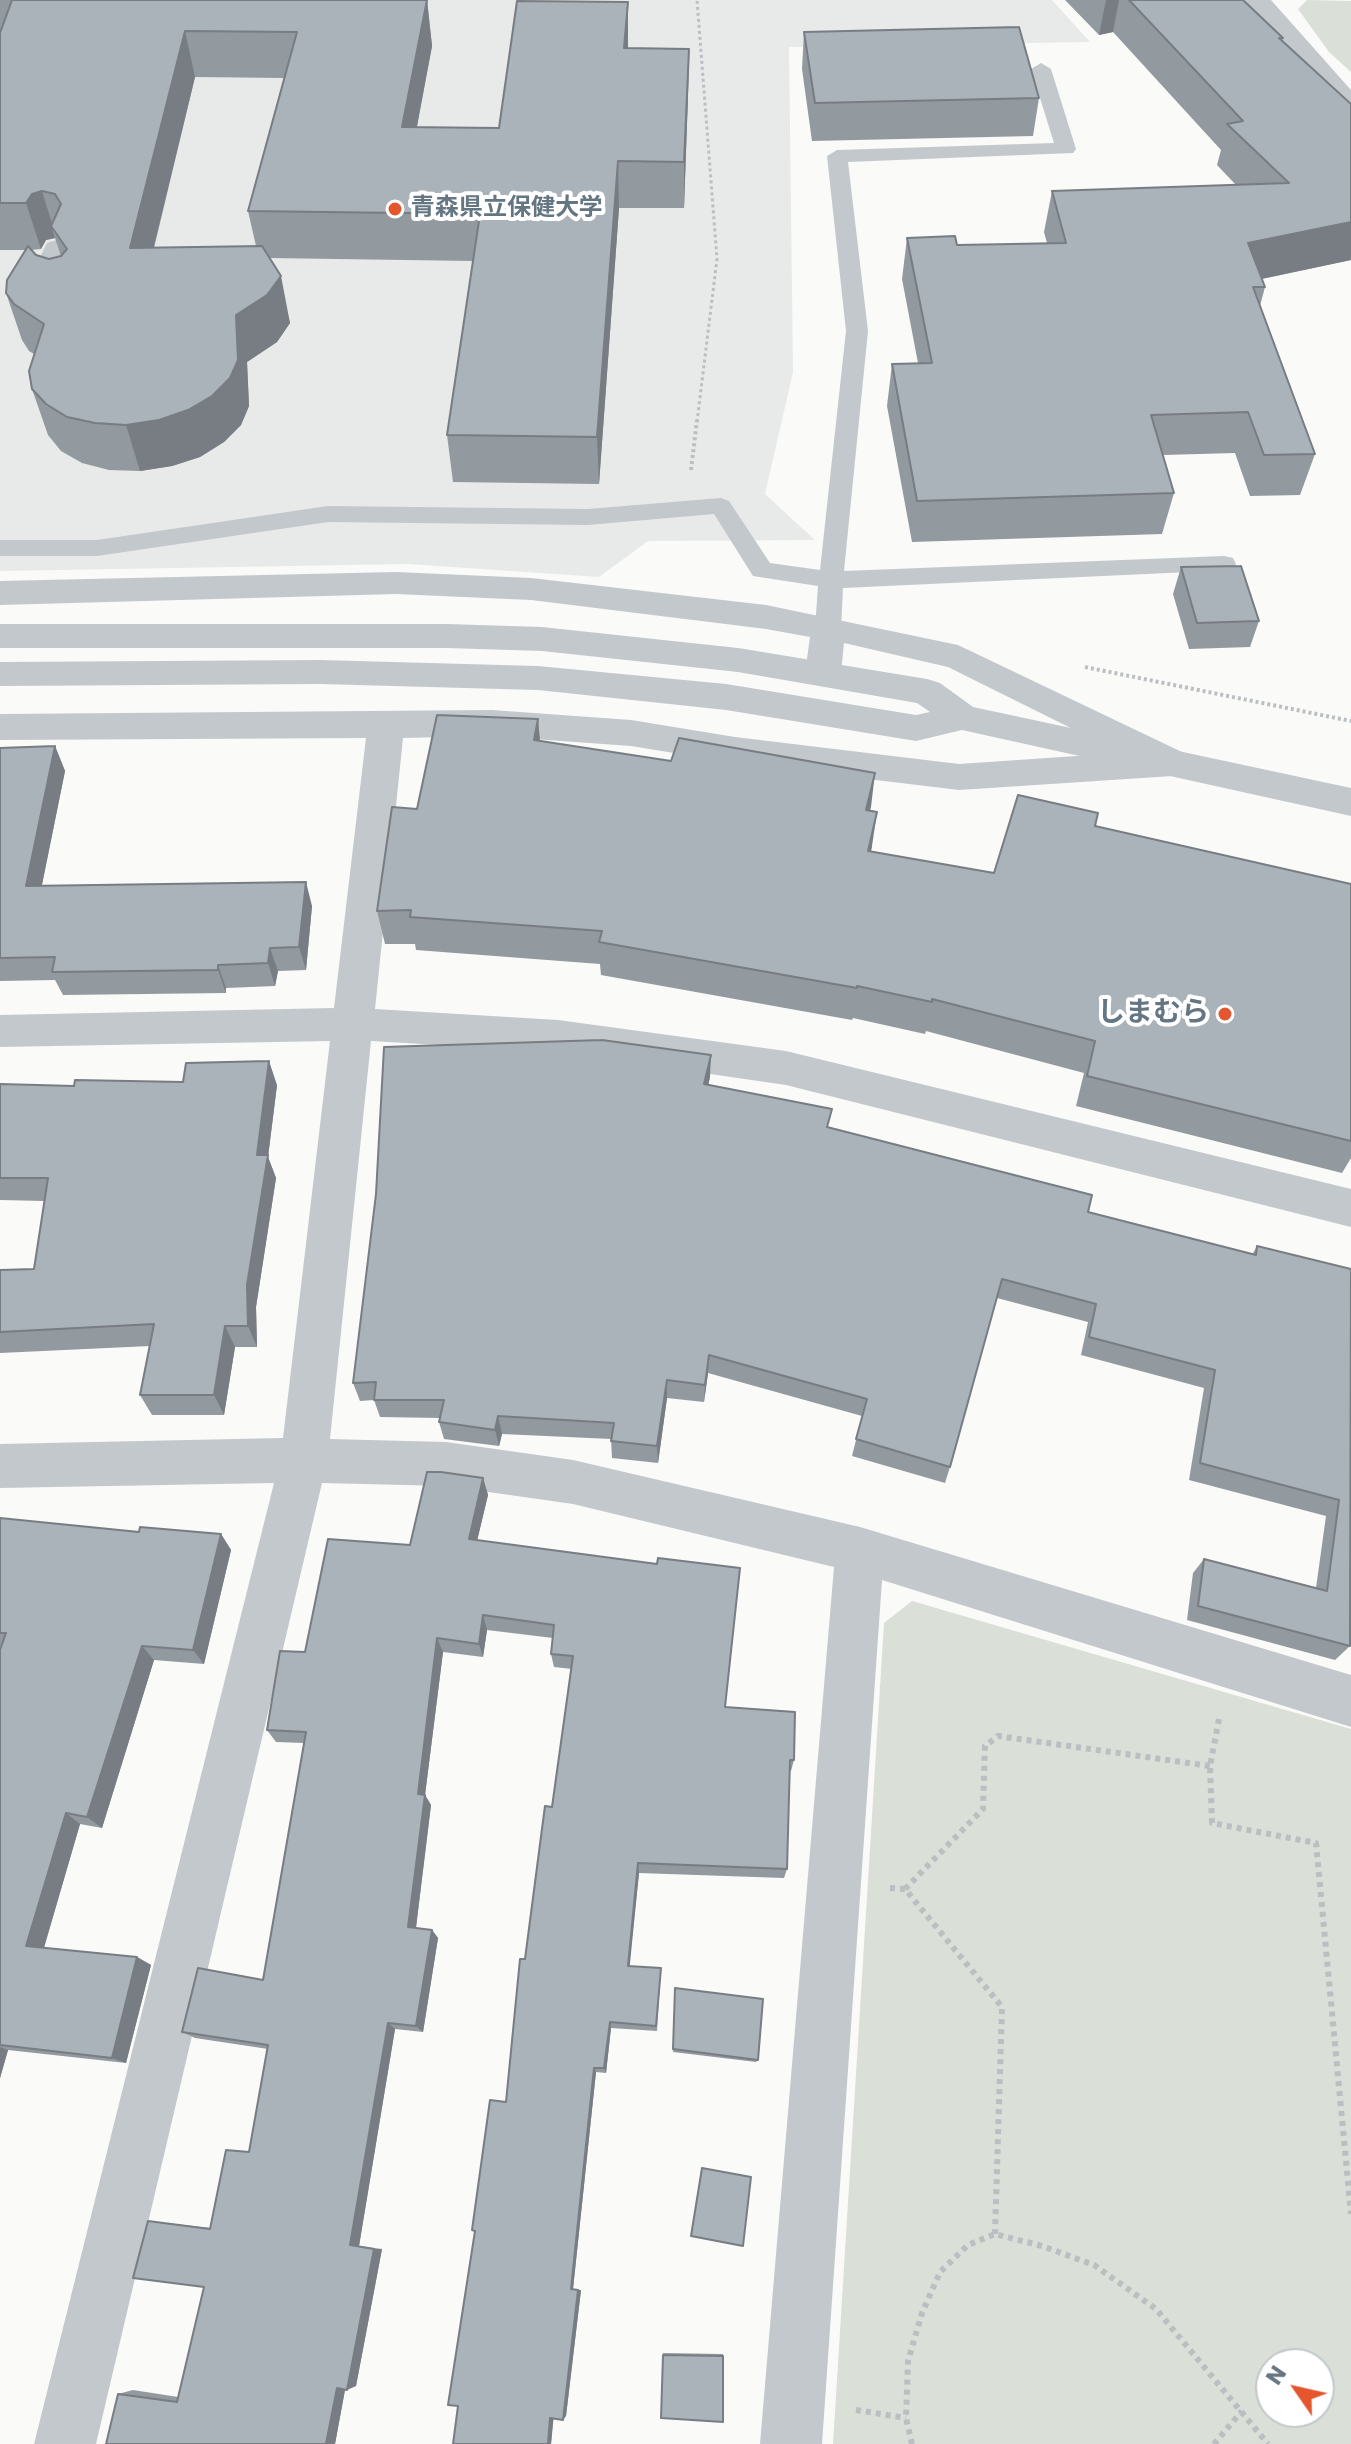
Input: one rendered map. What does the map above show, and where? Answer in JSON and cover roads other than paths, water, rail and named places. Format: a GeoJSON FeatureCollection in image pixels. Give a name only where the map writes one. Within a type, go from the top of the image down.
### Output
{"type":"FeatureCollection","features":[{"type":"Feature","properties":{"kind":"street"},"geometry":{"type":"LineString","coordinates":[[1257,0],[1351,106]]}},
{"type":"Feature","properties":{"kind":"street"},"geometry":{"type":"LineString","coordinates":[[57,249],[47,274],[64,294]]}},
{"type":"Feature","properties":{"kind":"street"},"geometry":{"type":"LineString","coordinates":[[0,593],[396,583],[531,589],[766,617],[958,657],[1173,763]]}},
{"type":"Feature","properties":{"kind":"street"},"geometry":{"type":"LineString","coordinates":[[823,673],[828,628]]}},
{"type":"Feature","properties":{"kind":"street"},"geometry":{"type":"LineString","coordinates":[[0,636],[447,636],[542,639],[738,660],[927,692],[962,717],[1351,802]]}},
{"type":"Feature","properties":{"kind":"street"},"geometry":{"type":"LineString","coordinates":[[0,674],[441,674],[538,678],[726,697],[916,728],[962,717]]}},
{"type":"Feature","properties":{"kind":"street"},"geometry":{"type":"LineString","coordinates":[[0,727],[492,723],[631,733],[735,750],[959,777],[1173,763]]}},
{"type":"Feature","properties":{"kind":"street"},"geometry":{"type":"LineString","coordinates":[[65,2444],[304,1460],[386,725]]}},
{"type":"Feature","properties":{"kind":"street"},"geometry":{"type":"LineString","coordinates":[[0,1031],[354,1024],[558,1036],[786,1068],[1351,1208]]}},
{"type":"Feature","properties":{"kind":"street"},"geometry":{"type":"LineString","coordinates":[[0,1466],[304,1460],[446,1464],[573,1482],[860,1550],[1351,1701]]}},
{"type":"Feature","properties":{"kind":"street"},"geometry":{"type":"LineString","coordinates":[[791,2444],[860,1550]]}},
{"type":"Feature","properties":{"kind":"lane"},"geometry":{"type":"LineString","coordinates":[[828,628],[857,331],[837,156],[1066,149],[1041,69]]}},
{"type":"Feature","properties":{"kind":"lane"},"geometry":{"type":"LineString","coordinates":[[0,548],[97,548],[328,514],[588,517],[721,506],[762,570],[831,580],[1224,564]]}},
{"type":"Feature","properties":{"kind":"place","name":"青森県立保健大学"},"geometry":{"type":"Point","coordinates":[395,209]}},
{"type":"Feature","properties":{"kind":"place","name":"しまむら"},"geometry":{"type":"Point","coordinates":[1225,1014]}}]}
